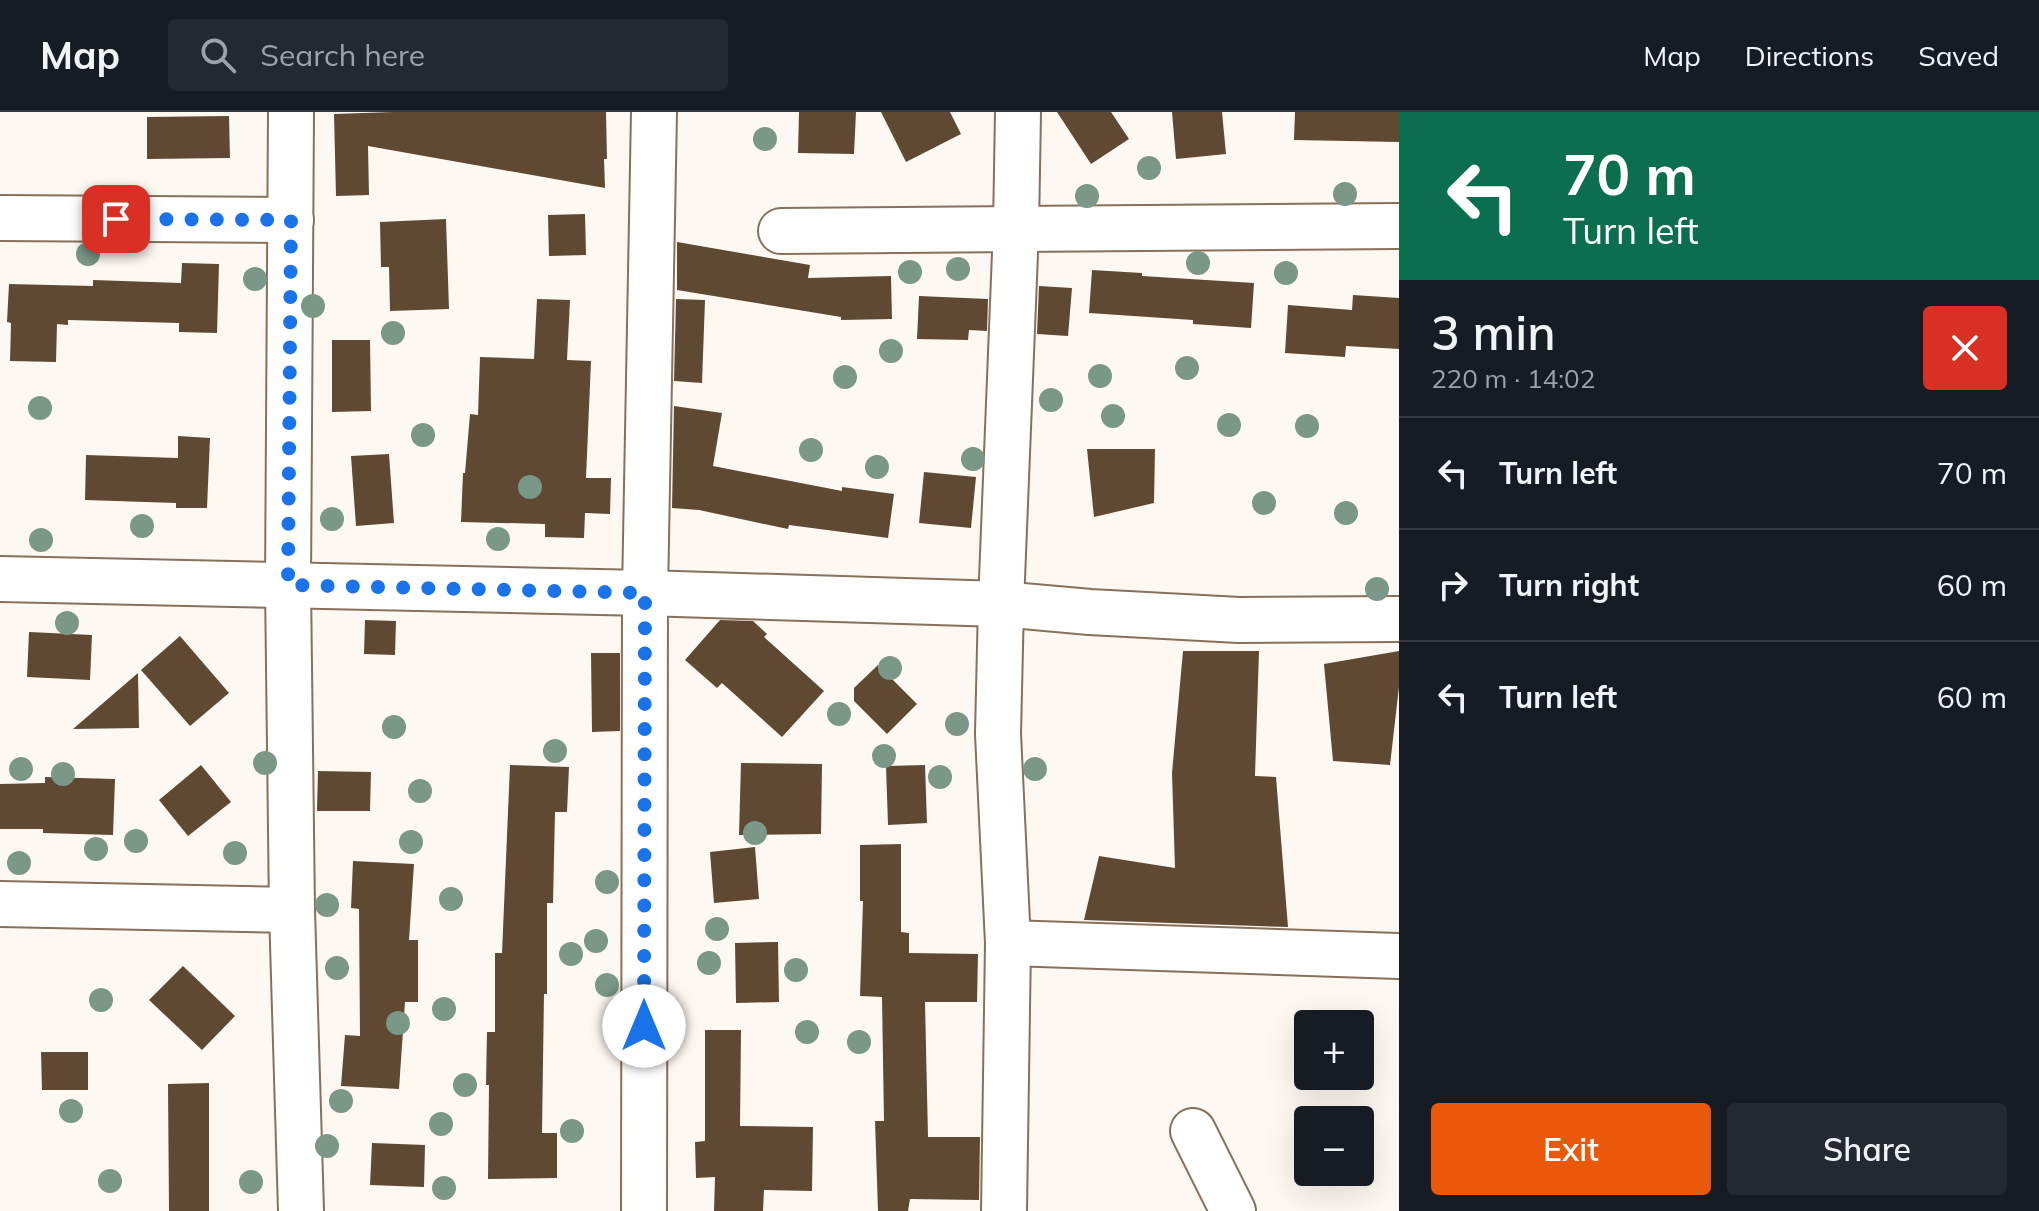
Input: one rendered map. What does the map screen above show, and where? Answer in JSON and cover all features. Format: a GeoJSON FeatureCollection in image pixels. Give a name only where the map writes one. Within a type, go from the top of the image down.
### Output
{"type":"FeatureCollection","features":[{"type":"Feature","properties":{"kind":"street"},"geometry":{"type":"LineString","coordinates":[[291,112],[288,585],[292,910],[301,1211]]}},
{"type":"Feature","properties":{"kind":"street"},"geometry":{"type":"LineString","coordinates":[[644,1211],[645,593],[654,112]]}},
{"type":"Feature","properties":{"kind":"street"},"geometry":{"type":"LineString","coordinates":[[1004,1211],[1008,943],[998,734],[1018,112]]}},
{"type":"Feature","properties":{"kind":"street"},"geometry":{"type":"LineString","coordinates":[[0,218],[291,220]]}},
{"type":"Feature","properties":{"kind":"street"},"geometry":{"type":"LineString","coordinates":[[781,231],[1399,226]]}},
{"type":"Feature","properties":{"kind":"street"},"geometry":{"type":"LineString","coordinates":[[0,579],[1001,604],[1239,620],[1399,619]]}},
{"type":"Feature","properties":{"kind":"street"},"geometry":{"type":"LineString","coordinates":[[0,904],[292,910]]}},
{"type":"Feature","properties":{"kind":"street"},"geometry":{"type":"LineString","coordinates":[[1008,943],[1399,956]]}},
{"type":"Feature","properties":{"kind":"street"},"geometry":{"type":"LineString","coordinates":[[1193,1131],[1233,1211]]}},
{"type":"Feature","properties":{"kind":"building"},"geometry":{"type":"Polygon","coordinates":[[[606,112],[605,188],[368,146],[369,195],[336,196],[334,114],[606,112]]]}},
{"type":"Feature","properties":{"kind":"building"},"geometry":{"type":"Polygon","coordinates":[[[799,112],[856,112],[854,154],[798,153],[799,112]]]}},
{"type":"Feature","properties":{"kind":"building"},"geometry":{"type":"Polygon","coordinates":[[[881,112],[950,112],[961,134],[906,162],[881,112]]]}},
{"type":"Feature","properties":{"kind":"building"},"geometry":{"type":"Polygon","coordinates":[[[1057,112],[1111,112],[1129,139],[1091,164],[1057,112]]]}},
{"type":"Feature","properties":{"kind":"building"},"geometry":{"type":"Polygon","coordinates":[[[1172,112],[1222,112],[1226,154],[1176,159],[1172,112]]]}},
{"type":"Feature","properties":{"kind":"building"},"geometry":{"type":"Polygon","coordinates":[[[1295,112],[1399,112],[1399,142],[1294,140],[1295,112]]]}},
{"type":"Feature","properties":{"kind":"building"},"geometry":{"type":"Polygon","coordinates":[[[229,116],[230,158],[147,159],[147,117],[229,116]]]}},
{"type":"Feature","properties":{"kind":"building"},"geometry":{"type":"Polygon","coordinates":[[[585,214],[586,255],[549,256],[548,215],[585,214]]]}},
{"type":"Feature","properties":{"kind":"building"},"geometry":{"type":"Polygon","coordinates":[[[446,219],[449,309],[390,311],[389,267],[381,267],[380,222],[446,219]]]}},
{"type":"Feature","properties":{"kind":"building"},"geometry":{"type":"Polygon","coordinates":[[[677,242],[810,265],[808,278],[891,276],[892,319],[841,320],[841,317],[677,290],[677,242]]]}},
{"type":"Feature","properties":{"kind":"building"},"geometry":{"type":"Polygon","coordinates":[[[182,263],[219,264],[217,333],[179,332],[179,323],[68,320],[68,325],[57,324],[56,362],[10,361],[11,323],[7,322],[9,284],[93,286],[93,280],[181,283],[182,263]]]}},
{"type":"Feature","properties":{"kind":"building"},"geometry":{"type":"Polygon","coordinates":[[[1092,270],[1254,283],[1251,328],[1193,324],[1193,320],[1089,313],[1092,270]]]}},
{"type":"Feature","properties":{"kind":"building"},"geometry":{"type":"Polygon","coordinates":[[[1039,286],[1072,288],[1068,336],[1037,334],[1039,286]]]}},
{"type":"Feature","properties":{"kind":"building"},"geometry":{"type":"Polygon","coordinates":[[[1353,295],[1399,298],[1399,349],[1346,346],[1345,357],[1285,353],[1288,305],[1352,310],[1353,295]]]}},
{"type":"Feature","properties":{"kind":"building"},"geometry":{"type":"Polygon","coordinates":[[[919,296],[988,299],[987,331],[969,330],[968,340],[917,339],[919,296]]]}},
{"type":"Feature","properties":{"kind":"building"},"geometry":{"type":"Polygon","coordinates":[[[537,299],[570,300],[567,360],[591,361],[586,478],[611,478],[610,514],[585,513],[584,538],[545,537],[545,524],[461,522],[470,414],[478,415],[480,357],[534,359],[537,299]]]}},
{"type":"Feature","properties":{"kind":"building"},"geometry":{"type":"Polygon","coordinates":[[[676,299],[705,300],[702,383],[674,381],[676,299]]]}},
{"type":"Feature","properties":{"kind":"building"},"geometry":{"type":"Polygon","coordinates":[[[332,340],[370,340],[371,411],[332,412],[332,340]]]}},
{"type":"Feature","properties":{"kind":"building"},"geometry":{"type":"Polygon","coordinates":[[[674,406],[722,413],[713,466],[842,491],[842,487],[894,494],[888,538],[789,525],[788,529],[699,510],[672,508],[674,406]]]}},
{"type":"Feature","properties":{"kind":"building"},"geometry":{"type":"Polygon","coordinates":[[[178,436],[210,438],[207,508],[176,508],[176,503],[85,500],[86,455],[178,458],[178,436]]]}},
{"type":"Feature","properties":{"kind":"building"},"geometry":{"type":"Polygon","coordinates":[[[1087,449],[1155,449],[1154,503],[1094,517],[1087,449]]]}},
{"type":"Feature","properties":{"kind":"building"},"geometry":{"type":"Polygon","coordinates":[[[389,454],[394,523],[356,526],[351,456],[389,454]]]}},
{"type":"Feature","properties":{"kind":"building"},"geometry":{"type":"Polygon","coordinates":[[[924,472],[976,477],[971,528],[919,523],[924,472]]]}},
{"type":"Feature","properties":{"kind":"building"},"geometry":{"type":"Polygon","coordinates":[[[365,620],[396,621],[395,655],[364,654],[365,620]]]}},
{"type":"Feature","properties":{"kind":"building"},"geometry":{"type":"Polygon","coordinates":[[[720,620],[753,621],[767,634],[764,637],[824,691],[782,737],[722,683],[717,688],[685,660],[720,620]]]}},
{"type":"Feature","properties":{"kind":"building"},"geometry":{"type":"Polygon","coordinates":[[[29,632],[92,635],[90,680],[27,677],[29,632]]]}},
{"type":"Feature","properties":{"kind":"building"},"geometry":{"type":"Polygon","coordinates":[[[180,636],[229,693],[190,726],[141,670],[180,636]]]}},
{"type":"Feature","properties":{"kind":"building"},"geometry":{"type":"Polygon","coordinates":[[[1183,651],[1259,651],[1255,776],[1276,777],[1288,927],[1084,920],[1099,856],[1175,868],[1172,773],[1183,651]]]}},
{"type":"Feature","properties":{"kind":"building"},"geometry":{"type":"Polygon","coordinates":[[[1399,651],[1399,687],[1390,765],[1333,761],[1324,664],[1399,651]]]}},
{"type":"Feature","properties":{"kind":"building"},"geometry":{"type":"Polygon","coordinates":[[[591,653],[620,653],[620,731],[592,732],[591,653]]]}},
{"type":"Feature","properties":{"kind":"building"},"geometry":{"type":"Polygon","coordinates":[[[878,665],[917,704],[887,734],[854,701],[854,688],[878,665]]]}},
{"type":"Feature","properties":{"kind":"building"},"geometry":{"type":"Polygon","coordinates":[[[138,673],[139,728],[73,729],[138,673]]]}},
{"type":"Feature","properties":{"kind":"building"},"geometry":{"type":"Polygon","coordinates":[[[741,763],[822,764],[821,834],[739,835],[741,763]]]}},
{"type":"Feature","properties":{"kind":"building"},"geometry":{"type":"Polygon","coordinates":[[[201,765],[231,802],[188,836],[159,800],[201,765]]]}},
{"type":"Feature","properties":{"kind":"building"},"geometry":{"type":"Polygon","coordinates":[[[510,765],[569,767],[567,812],[555,812],[553,903],[547,903],[547,994],[544,994],[542,1133],[557,1133],[557,1178],[488,1179],[487,1032],[495,1032],[495,953],[502,953],[510,765]]]}},
{"type":"Feature","properties":{"kind":"building"},"geometry":{"type":"Polygon","coordinates":[[[925,765],[927,823],[888,825],[886,766],[925,765]]]}},
{"type":"Feature","properties":{"kind":"building"},"geometry":{"type":"Polygon","coordinates":[[[318,771],[371,772],[370,811],[317,811],[318,771]]]}},
{"type":"Feature","properties":{"kind":"building"},"geometry":{"type":"Polygon","coordinates":[[[45,777],[115,779],[113,835],[0,829],[0,784],[45,783],[45,777]]]}},
{"type":"Feature","properties":{"kind":"building"},"geometry":{"type":"Polygon","coordinates":[[[901,844],[901,932],[909,933],[909,953],[978,954],[977,1002],[925,1002],[928,1137],[980,1137],[979,1200],[910,1199],[908,1211],[878,1211],[875,1121],[884,1121],[882,997],[860,996],[863,901],[860,901],[860,845],[901,844]]]}},
{"type":"Feature","properties":{"kind":"building"},"geometry":{"type":"Polygon","coordinates":[[[755,847],[759,899],[714,903],[710,852],[755,847]]]}},
{"type":"Feature","properties":{"kind":"building"},"geometry":{"type":"Polygon","coordinates":[[[353,861],[414,864],[409,940],[418,940],[418,1002],[405,1002],[399,1089],[341,1086],[345,1035],[360,1036],[359,909],[351,908],[353,861]]]}},
{"type":"Feature","properties":{"kind":"building"},"geometry":{"type":"Polygon","coordinates":[[[778,942],[779,1002],[736,1003],[735,943],[778,942]]]}},
{"type":"Feature","properties":{"kind":"building"},"geometry":{"type":"Polygon","coordinates":[[[183,966],[235,1016],[202,1050],[149,1000],[183,966]]]}},
{"type":"Feature","properties":{"kind":"building"},"geometry":{"type":"Polygon","coordinates":[[[705,1030],[741,1030],[740,1126],[813,1127],[812,1191],[764,1190],[763,1211],[714,1211],[715,1177],[696,1178],[695,1142],[705,1141],[705,1030]]]}},
{"type":"Feature","properties":{"kind":"building"},"geometry":{"type":"Polygon","coordinates":[[[41,1052],[88,1052],[88,1090],[42,1090],[41,1052]]]}},
{"type":"Feature","properties":{"kind":"building"},"geometry":{"type":"Polygon","coordinates":[[[209,1083],[209,1211],[169,1211],[168,1084],[209,1083]]]}},
{"type":"Feature","properties":{"kind":"building"},"geometry":{"type":"Polygon","coordinates":[[[372,1143],[425,1145],[424,1187],[370,1185],[372,1143]]]}},
{"type":"Feature","properties":{"kind":"route"},"geometry":{"type":"LineString","coordinates":[[116,219],[291,220],[288,585],[645,593],[644,1026]]}}]}
